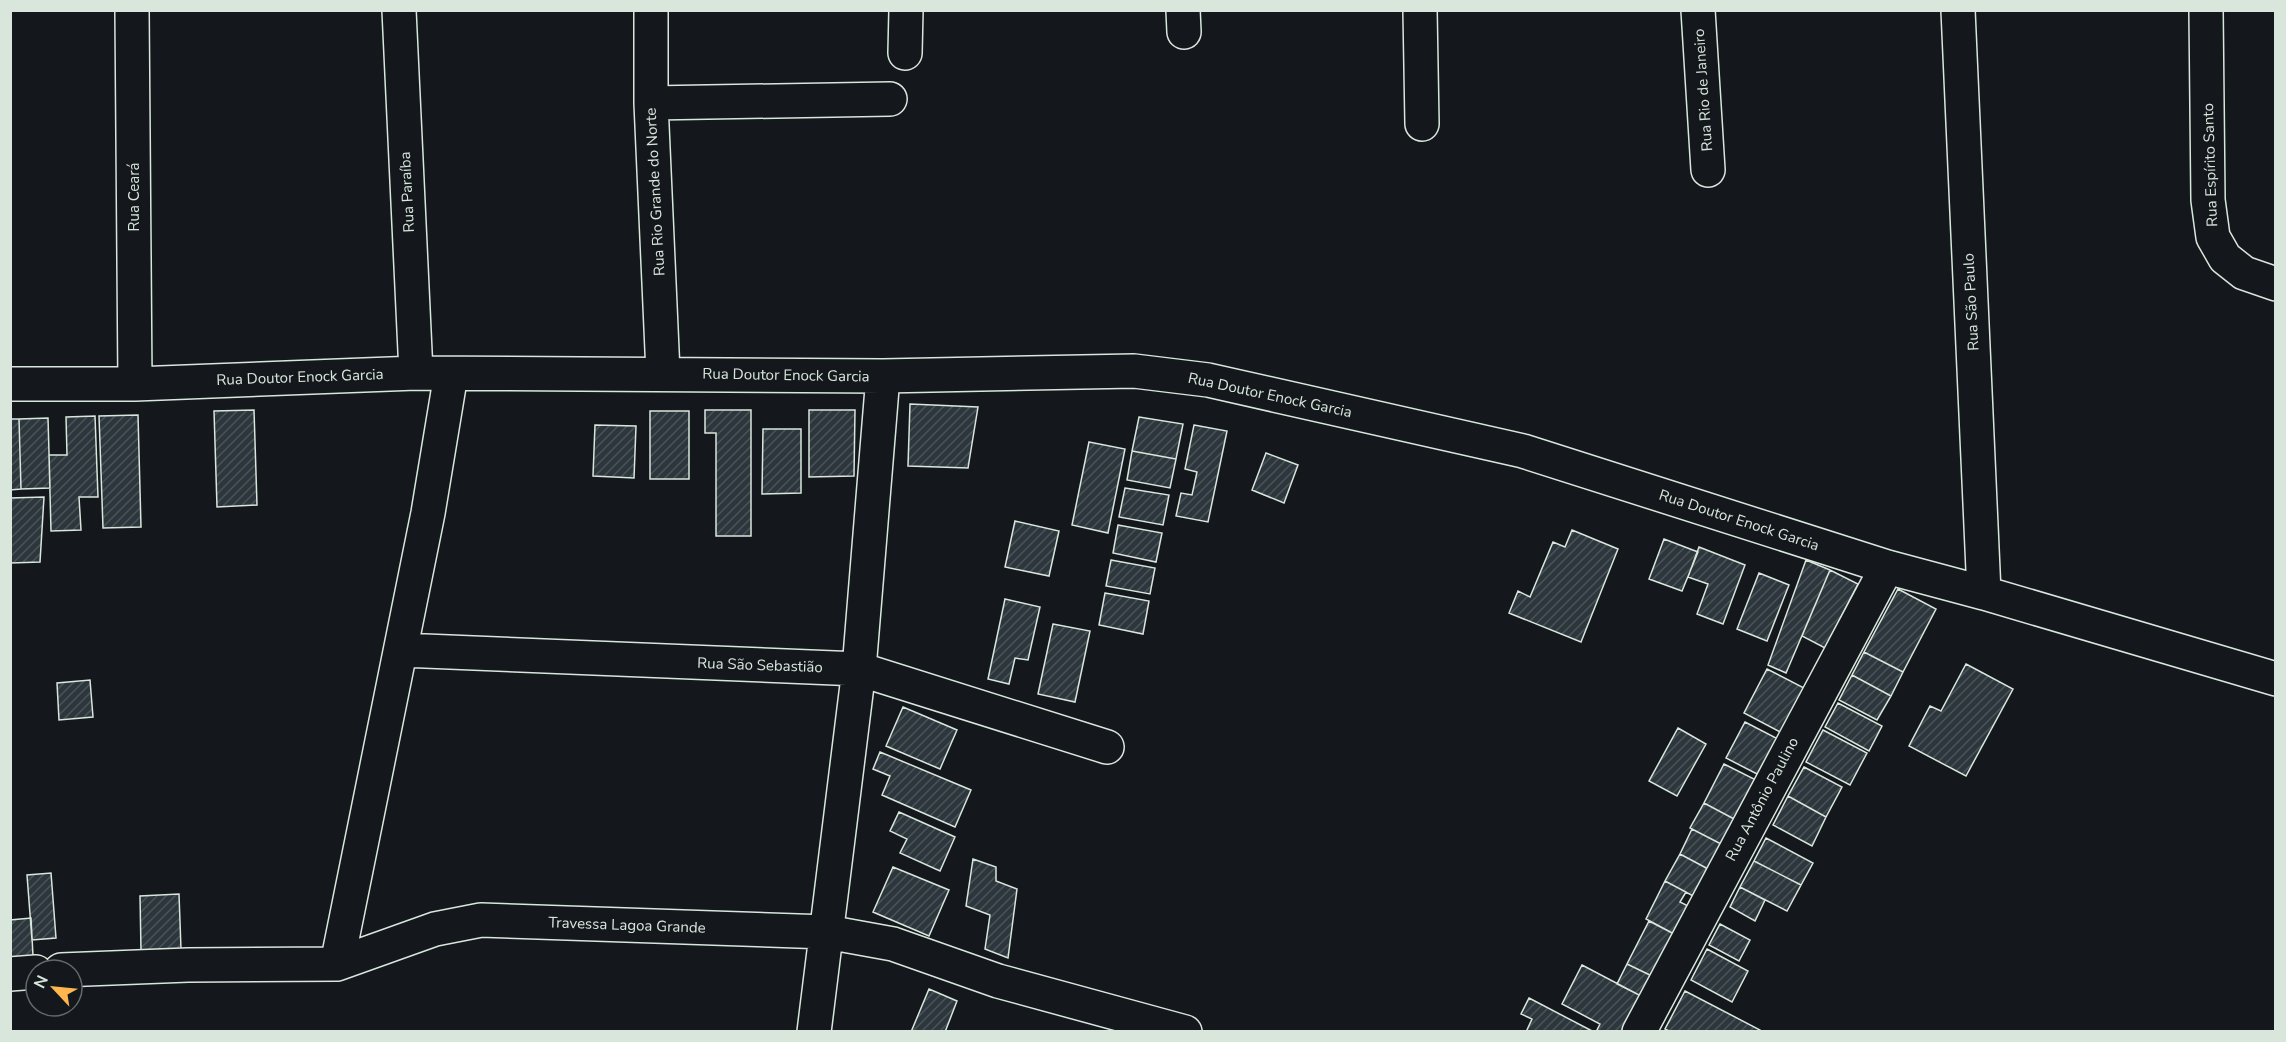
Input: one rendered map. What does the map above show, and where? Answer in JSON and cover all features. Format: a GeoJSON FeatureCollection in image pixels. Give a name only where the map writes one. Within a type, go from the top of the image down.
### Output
{"type":"FeatureCollection","features":[{"type":"Feature","properties":{"kind":"street","name":"Rua Ceará"},"geometry":{"type":"LineString","coordinates":[[132,10],[135,384]]}},
{"type":"Feature","properties":{"kind":"street","name":"Rua Paraíba"},"geometry":{"type":"LineString","coordinates":[[399,10],[416,373]]}},
{"type":"Feature","properties":{"kind":"street","name":"Rua Rio Grande do Norte"},"geometry":{"type":"LineString","coordinates":[[651,10],[651,103],[663,374]]}},
{"type":"Feature","properties":{"kind":"street"},"geometry":{"type":"LineString","coordinates":[[905,52],[906,10]]}},
{"type":"Feature","properties":{"kind":"street"},"geometry":{"type":"LineString","coordinates":[[1420,10],[1422,124]]}},
{"type":"Feature","properties":{"kind":"street","name":"Rua Rio de Janeiro"},"geometry":{"type":"LineString","coordinates":[[1698,10],[1708,170]]}},
{"type":"Feature","properties":{"kind":"street","name":"Rua São Paulo"},"geometry":{"type":"LineString","coordinates":[[1958,10],[1984,593]]}},
{"type":"Feature","properties":{"kind":"street","name":"Rua Espírito Santo"},"geometry":{"type":"LineString","coordinates":[[2206,10],[2208,200],[2213,237],[2225,258],[2244,273],[2276,284]]}},
{"type":"Feature","properties":{"kind":"street"},"geometry":{"type":"LineString","coordinates":[[651,103],[890,99]]}},
{"type":"Feature","properties":{"kind":"street","name":"Rua Doutor Enock Garcia"},"geometry":{"type":"LineString","coordinates":[[10,384],[135,384],[416,373],[883,376],[1134,371],[1208,380],[1522,451],[1887,567],[1984,593],[2276,679]]}},
{"type":"Feature","properties":{"kind":"street"},"geometry":{"type":"LineString","coordinates":[[338,964],[428,513],[451,374]]}},
{"type":"Feature","properties":{"kind":"street"},"geometry":{"type":"LineString","coordinates":[[814,1032],[859,669],[883,376]]}},
{"type":"Feature","properties":{"kind":"street","name":"Rua Antônio Paulino"},"geometry":{"type":"LineString","coordinates":[[1638,1032],[1887,567]]}},
{"type":"Feature","properties":{"kind":"street","name":"Rua São Sebastião"},"geometry":{"type":"LineString","coordinates":[[401,650],[859,669],[1107,747]]}},
{"type":"Feature","properties":{"kind":"street","name":"Travessa Lagoa Grande"},"geometry":{"type":"LineString","coordinates":[[84,969],[188,965],[338,964],[435,929],[481,920],[827,932],[893,944],[998,981],[1185,1032]]}},
{"type":"Feature","properties":{"kind":"building"},"geometry":{"type":"Polygon","coordinates":[[[910,404],[978,407],[968,468],[908,466],[910,404]]]}},
{"type":"Feature","properties":{"kind":"building"},"geometry":{"type":"Polygon","coordinates":[[[254,410],[257,505],[217,507],[214,411],[254,410]]]}},
{"type":"Feature","properties":{"kind":"building"},"geometry":{"type":"Polygon","coordinates":[[[705,410],[751,410],[751,536],[716,536],[716,433],[705,433],[705,410]]]}},
{"type":"Feature","properties":{"kind":"building"},"geometry":{"type":"Polygon","coordinates":[[[809,410],[855,410],[854,476],[809,477],[809,410]]]}},
{"type":"Feature","properties":{"kind":"building"},"geometry":{"type":"Polygon","coordinates":[[[650,411],[689,411],[689,479],[650,479],[650,411]]]}},
{"type":"Feature","properties":{"kind":"building"},"geometry":{"type":"Polygon","coordinates":[[[138,415],[141,527],[103,528],[99,416],[138,415]]]}},
{"type":"Feature","properties":{"kind":"building"},"geometry":{"type":"Polygon","coordinates":[[[95,416],[98,497],[79,497],[81,530],[51,531],[49,455],[67,455],[66,417],[95,416]]]}},
{"type":"Feature","properties":{"kind":"building"},"geometry":{"type":"Polygon","coordinates":[[[1139,417],[1183,424],[1176,459],[1132,451],[1139,417]]]}},
{"type":"Feature","properties":{"kind":"building"},"geometry":{"type":"Polygon","coordinates":[[[48,418],[50,488],[21,489],[19,419],[48,418]]]}},
{"type":"Feature","properties":{"kind":"building"},"geometry":{"type":"Polygon","coordinates":[[[10,419],[19,419],[21,489],[10,490],[10,419]]]}},
{"type":"Feature","properties":{"kind":"building"},"geometry":{"type":"Polygon","coordinates":[[[595,425],[636,426],[634,478],[593,476],[595,425]]]}},
{"type":"Feature","properties":{"kind":"building"},"geometry":{"type":"Polygon","coordinates":[[[1194,425],[1227,431],[1208,522],[1176,516],[1181,493],[1192,495],[1197,472],[1185,469],[1194,425]]]}},
{"type":"Feature","properties":{"kind":"building"},"geometry":{"type":"Polygon","coordinates":[[[763,429],[801,429],[801,493],[762,494],[763,429]]]}},
{"type":"Feature","properties":{"kind":"building"},"geometry":{"type":"Polygon","coordinates":[[[1089,442],[1125,449],[1108,533],[1072,525],[1089,442]]]}},
{"type":"Feature","properties":{"kind":"building"},"geometry":{"type":"Polygon","coordinates":[[[1132,451],[1176,459],[1170,488],[1127,480],[1132,451]]]}},
{"type":"Feature","properties":{"kind":"building"},"geometry":{"type":"Polygon","coordinates":[[[1266,453],[1298,465],[1284,503],[1252,490],[1266,453]]]}},
{"type":"Feature","properties":{"kind":"building"},"geometry":{"type":"Polygon","coordinates":[[[1125,488],[1169,495],[1163,525],[1119,517],[1125,488]]]}},
{"type":"Feature","properties":{"kind":"building"},"geometry":{"type":"Polygon","coordinates":[[[44,497],[40,562],[11,563],[10,498],[44,497]]]}},
{"type":"Feature","properties":{"kind":"building"},"geometry":{"type":"Polygon","coordinates":[[[1015,521],[1059,531],[1049,576],[1005,567],[1015,521]]]}},
{"type":"Feature","properties":{"kind":"building"},"geometry":{"type":"Polygon","coordinates":[[[1118,525],[1162,533],[1156,562],[1113,553],[1118,525]]]}},
{"type":"Feature","properties":{"kind":"building"},"geometry":{"type":"Polygon","coordinates":[[[1572,530],[1618,549],[1581,642],[1509,613],[1518,591],[1530,597],[1553,542],[1565,547],[1572,530]]]}},
{"type":"Feature","properties":{"kind":"building"},"geometry":{"type":"Polygon","coordinates":[[[1664,539],[1698,552],[1682,591],[1649,579],[1664,539]]]}},
{"type":"Feature","properties":{"kind":"building"},"geometry":{"type":"Polygon","coordinates":[[[1699,547],[1745,565],[1723,624],[1697,614],[1708,584],[1688,577],[1699,547]]]}},
{"type":"Feature","properties":{"kind":"building"},"geometry":{"type":"Polygon","coordinates":[[[1111,560],[1155,568],[1150,594],[1106,586],[1111,560]]]}},
{"type":"Feature","properties":{"kind":"building"},"geometry":{"type":"Polygon","coordinates":[[[1806,560],[1830,570],[1786,673],[1768,665],[1806,560]]]}},
{"type":"Feature","properties":{"kind":"building"},"geometry":{"type":"Polygon","coordinates":[[[1830,570],[1858,584],[1825,648],[1802,636],[1830,570]]]}},
{"type":"Feature","properties":{"kind":"building"},"geometry":{"type":"Polygon","coordinates":[[[1759,573],[1789,585],[1767,641],[1737,629],[1759,573]]]}},
{"type":"Feature","properties":{"kind":"building"},"geometry":{"type":"Polygon","coordinates":[[[1898,589],[1936,609],[1903,672],[1864,652],[1898,589]]]}},
{"type":"Feature","properties":{"kind":"building"},"geometry":{"type":"Polygon","coordinates":[[[1105,593],[1149,601],[1143,634],[1099,625],[1105,593]]]}},
{"type":"Feature","properties":{"kind":"building"},"geometry":{"type":"Polygon","coordinates":[[[1005,599],[1040,607],[1028,660],[1015,658],[1009,684],[988,679],[1005,599]]]}},
{"type":"Feature","properties":{"kind":"building"},"geometry":{"type":"Polygon","coordinates":[[[1053,624],[1090,631],[1075,702],[1038,694],[1053,624]]]}},
{"type":"Feature","properties":{"kind":"building"},"geometry":{"type":"Polygon","coordinates":[[[1864,652],[1903,672],[1891,696],[1852,675],[1864,652]]]}},
{"type":"Feature","properties":{"kind":"building"},"geometry":{"type":"Polygon","coordinates":[[[1966,664],[2013,689],[1966,776],[1909,746],[1930,706],[1941,711],[1966,664]]]}},
{"type":"Feature","properties":{"kind":"building"},"geometry":{"type":"Polygon","coordinates":[[[1767,669],[1804,688],[1782,733],[1744,713],[1767,669]]]}},
{"type":"Feature","properties":{"kind":"building"},"geometry":{"type":"Polygon","coordinates":[[[1852,675],[1891,696],[1877,720],[1839,700],[1852,675]]]}},
{"type":"Feature","properties":{"kind":"building"},"geometry":{"type":"Polygon","coordinates":[[[90,680],[93,717],[59,720],[57,683],[90,680]]]}},
{"type":"Feature","properties":{"kind":"building"},"geometry":{"type":"Polygon","coordinates":[[[1838,703],[1882,726],[1869,751],[1825,727],[1838,703]]]}},
{"type":"Feature","properties":{"kind":"building"},"geometry":{"type":"Polygon","coordinates":[[[903,707],[957,730],[940,769],[886,746],[903,707]]]}},
{"type":"Feature","properties":{"kind":"building"},"geometry":{"type":"Polygon","coordinates":[[[1745,722],[1778,739],[1759,775],[1726,758],[1745,722]]]}},
{"type":"Feature","properties":{"kind":"building"},"geometry":{"type":"Polygon","coordinates":[[[1678,728],[1706,744],[1677,796],[1649,781],[1678,728]]]}},
{"type":"Feature","properties":{"kind":"building"},"geometry":{"type":"Polygon","coordinates":[[[1823,730],[1867,753],[1850,785],[1806,762],[1823,730]]]}},
{"type":"Feature","properties":{"kind":"building"},"geometry":{"type":"Polygon","coordinates":[[[880,752],[971,790],[955,827],[882,795],[890,776],[873,769],[880,752]]]}},
{"type":"Feature","properties":{"kind":"building"},"geometry":{"type":"Polygon","coordinates":[[[1724,764],[1756,780],[1736,820],[1704,803],[1724,764]]]}},
{"type":"Feature","properties":{"kind":"building"},"geometry":{"type":"Polygon","coordinates":[[[1804,767],[1842,787],[1826,817],[1788,796],[1804,767]]]}},
{"type":"Feature","properties":{"kind":"building"},"geometry":{"type":"Polygon","coordinates":[[[1788,796],[1826,817],[1812,846],[1773,825],[1788,796]]]}},
{"type":"Feature","properties":{"kind":"building"},"geometry":{"type":"Polygon","coordinates":[[[1704,803],[1736,820],[1723,845],[1690,828],[1704,803]]]}},
{"type":"Feature","properties":{"kind":"building"},"geometry":{"type":"Polygon","coordinates":[[[899,812],[955,837],[940,871],[900,853],[907,839],[890,831],[899,812]]]}},
{"type":"Feature","properties":{"kind":"building"},"geometry":{"type":"Polygon","coordinates":[[[1692,829],[1723,845],[1710,870],[1680,854],[1692,829]]]}},
{"type":"Feature","properties":{"kind":"building"},"geometry":{"type":"Polygon","coordinates":[[[1766,838],[1813,863],[1801,885],[1754,861],[1766,838]]]}},
{"type":"Feature","properties":{"kind":"building"},"geometry":{"type":"Polygon","coordinates":[[[1680,854],[1710,870],[1695,897],[1665,881],[1680,854]]]}},
{"type":"Feature","properties":{"kind":"building"},"geometry":{"type":"Polygon","coordinates":[[[973,859],[996,867],[996,881],[1017,889],[1008,958],[985,949],[990,915],[966,906],[973,859]]]}},
{"type":"Feature","properties":{"kind":"building"},"geometry":{"type":"Polygon","coordinates":[[[1754,861],[1801,885],[1787,911],[1740,887],[1754,861]]]}},
{"type":"Feature","properties":{"kind":"building"},"geometry":{"type":"Polygon","coordinates":[[[893,867],[949,890],[929,936],[873,912],[893,867]]]}},
{"type":"Feature","properties":{"kind":"building"},"geometry":{"type":"Polygon","coordinates":[[[51,873],[56,938],[32,940],[27,875],[51,873]]]}},
{"type":"Feature","properties":{"kind":"building"},"geometry":{"type":"Polygon","coordinates":[[[1665,881],[1686,892],[1680,902],[1690,907],[1676,935],[1646,919],[1665,881]]]}},
{"type":"Feature","properties":{"kind":"building"},"geometry":{"type":"Polygon","coordinates":[[[1740,887],[1765,900],[1755,921],[1730,907],[1740,887]]]}},
{"type":"Feature","properties":{"kind":"building"},"geometry":{"type":"Polygon","coordinates":[[[179,894],[181,949],[141,950],[140,896],[179,894]]]}},
{"type":"Feature","properties":{"kind":"building"},"geometry":{"type":"Polygon","coordinates":[[[31,918],[33,956],[10,960],[10,920],[31,918]]]}},
{"type":"Feature","properties":{"kind":"building"},"geometry":{"type":"Polygon","coordinates":[[[1649,921],[1676,935],[1654,977],[1627,964],[1649,921]]]}},
{"type":"Feature","properties":{"kind":"building"},"geometry":{"type":"Polygon","coordinates":[[[1720,924],[1750,940],[1739,961],[1709,945],[1720,924]]]}},
{"type":"Feature","properties":{"kind":"building"},"geometry":{"type":"Polygon","coordinates":[[[1707,949],[1748,971],[1732,1002],[1691,980],[1707,949]]]}},
{"type":"Feature","properties":{"kind":"building"},"geometry":{"type":"Polygon","coordinates":[[[1627,964],[1654,977],[1643,997],[1617,984],[1627,964]]]}},
{"type":"Feature","properties":{"kind":"building"},"geometry":{"type":"Polygon","coordinates":[[[1582,965],[1643,997],[1625,1032],[1596,1032],[1600,1024],[1562,1004],[1582,965]]]}},
{"type":"Feature","properties":{"kind":"building"},"geometry":{"type":"Polygon","coordinates":[[[929,989],[957,1001],[945,1032],[911,1032],[929,989]]]}},
{"type":"Feature","properties":{"kind":"building"},"geometry":{"type":"Polygon","coordinates":[[[1685,991],[1760,1030],[1759,1032],[1671,1032],[1665,1029],[1685,991]]]}},
{"type":"Feature","properties":{"kind":"building"},"geometry":{"type":"Polygon","coordinates":[[[1529,998],[1594,1032],[1526,1032],[1532,1019],[1521,1014],[1529,998]]]}}]}
